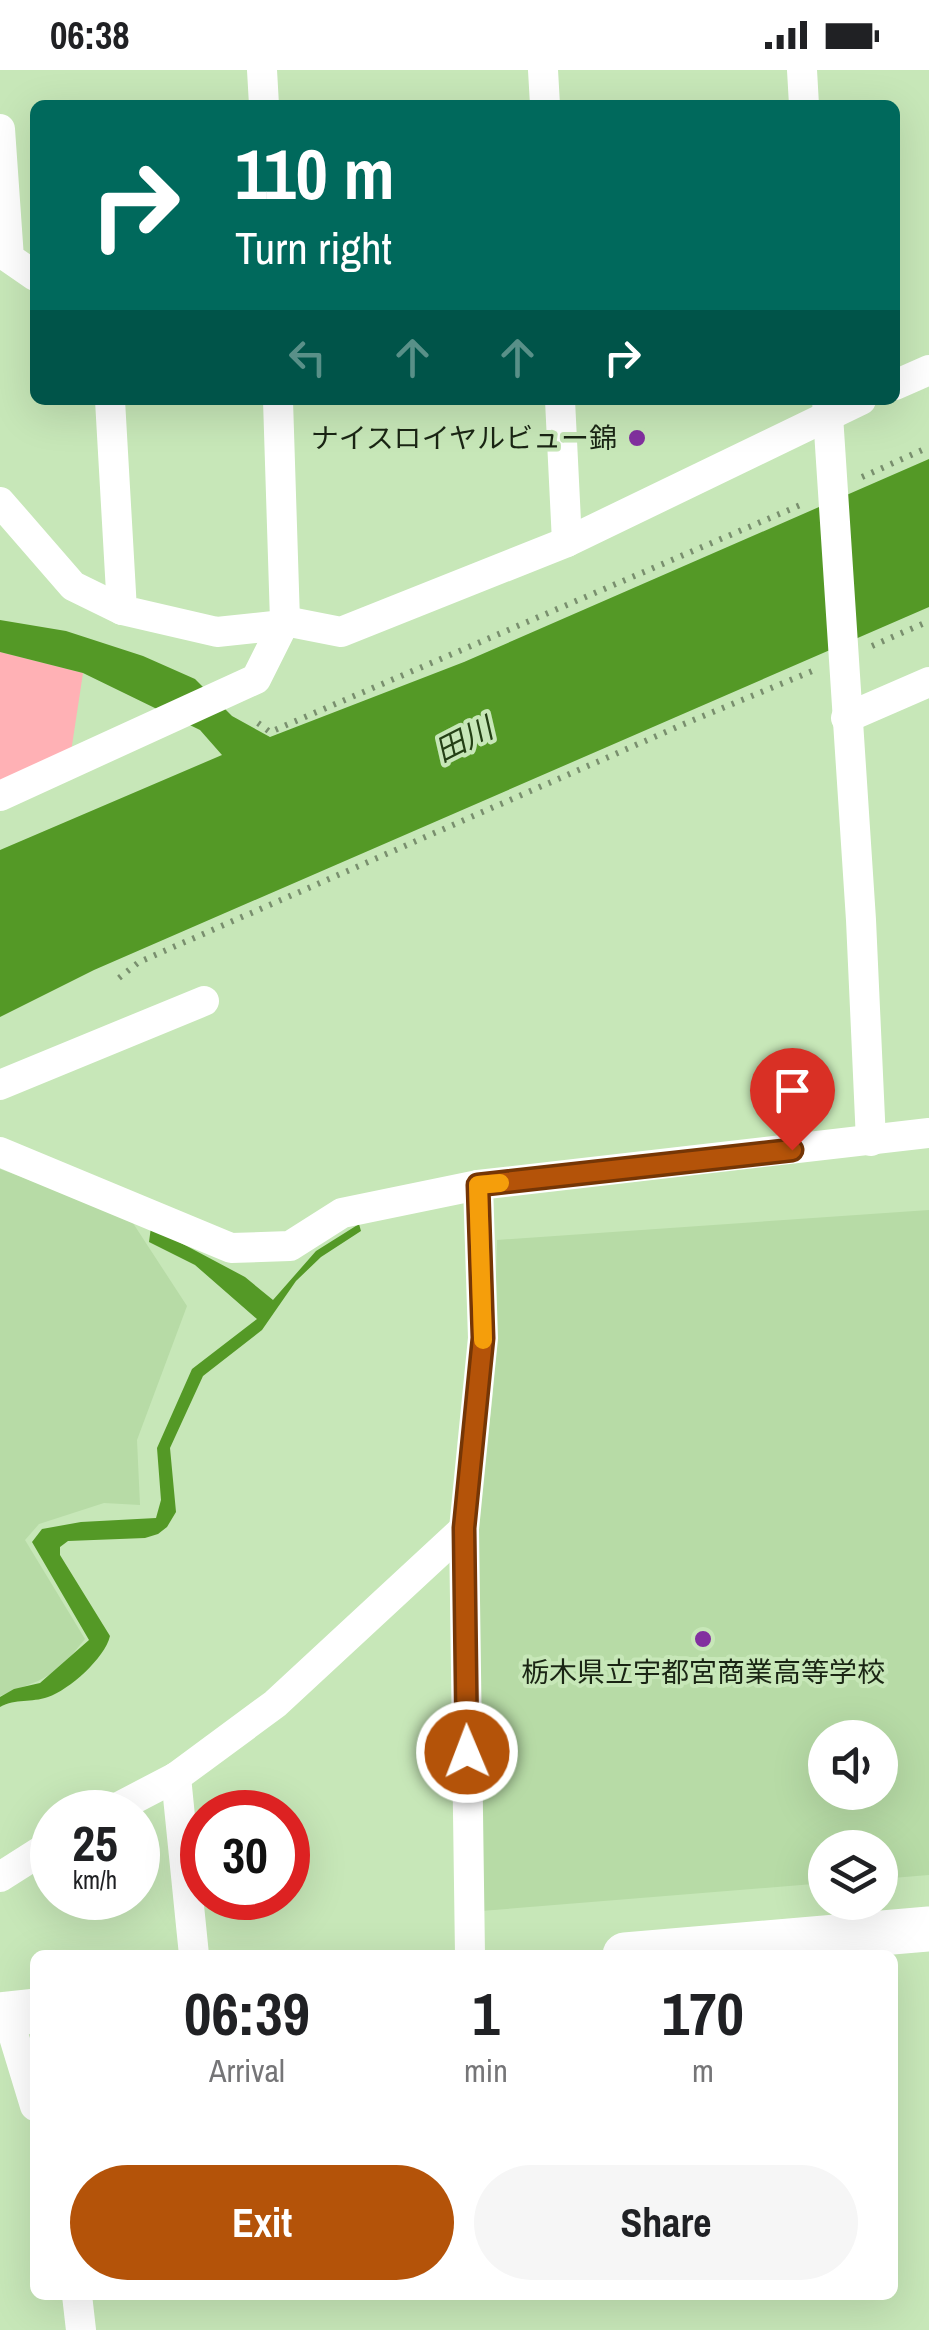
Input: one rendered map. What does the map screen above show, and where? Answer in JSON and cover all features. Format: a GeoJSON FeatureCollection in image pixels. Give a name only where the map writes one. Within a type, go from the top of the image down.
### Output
{"type":"FeatureCollection","features":[{"type":"Feature","properties":{"kind":"main road"},"geometry":{"type":"LineString","coordinates":[[683,1950],[929,1929]]}},
{"type":"Feature","properties":{"kind":"street"},"geometry":{"type":"LineString","coordinates":[[262,70],[264,100]]}},
{"type":"Feature","properties":{"kind":"street"},"geometry":{"type":"LineString","coordinates":[[544,70],[545,100]]}},
{"type":"Feature","properties":{"kind":"street"},"geometry":{"type":"LineString","coordinates":[[802,70],[804,100]]}},
{"type":"Feature","properties":{"kind":"street"},"geometry":{"type":"LineString","coordinates":[[0,129],[8,258],[30,273]]}},
{"type":"Feature","properties":{"kind":"street"},"geometry":{"type":"LineString","coordinates":[[900,383],[929,370]]}},
{"type":"Feature","properties":{"kind":"street"},"geometry":{"type":"LineString","coordinates":[[110,405],[122,610]]}},
{"type":"Feature","properties":{"kind":"street"},"geometry":{"type":"LineString","coordinates":[[0,796],[256,679],[284,623],[278,405]]}},
{"type":"Feature","properties":{"kind":"street"},"geometry":{"type":"LineString","coordinates":[[560,405],[567,542]]}},
{"type":"Feature","properties":{"kind":"street"},"geometry":{"type":"LineString","coordinates":[[0,502],[73,586],[122,610],[217,632],[284,623],[341,632],[567,542],[852,405]]}},
{"type":"Feature","properties":{"kind":"street"},"geometry":{"type":"LineString","coordinates":[[828,419],[835,675],[846,718],[861,920],[871,1141]]}},
{"type":"Feature","properties":{"kind":"street"},"geometry":{"type":"LineString","coordinates":[[846,718],[929,682]]}},
{"type":"Feature","properties":{"kind":"street"},"geometry":{"type":"LineString","coordinates":[[0,1085],[204,1002]]}},
{"type":"Feature","properties":{"kind":"street"},"geometry":{"type":"LineString","coordinates":[[0,1152],[231,1248],[290,1246],[342,1213],[478,1185],[929,1133]]}},
{"type":"Feature","properties":{"kind":"street"},"geometry":{"type":"LineString","coordinates":[[470,1950],[464,1528],[483,1338],[478,1185]]}},
{"type":"Feature","properties":{"kind":"street"},"geometry":{"type":"LineString","coordinates":[[151,1790],[176,1777],[275,1704],[464,1528]]}},
{"type":"Feature","properties":{"kind":"street"},"geometry":{"type":"LineString","coordinates":[[176,1777],[193,1950]]}},
{"type":"Feature","properties":{"kind":"street"},"geometry":{"type":"LineString","coordinates":[[0,1877],[30,1858]]}},
{"type":"Feature","properties":{"kind":"street"},"geometry":{"type":"LineString","coordinates":[[14,2014],[30,2084]]}},
{"type":"Feature","properties":{"kind":"street"},"geometry":{"type":"LineString","coordinates":[[78,2300],[81,2330]]}},
{"type":"Feature","properties":{"kind":"path"},"geometry":{"type":"LineString","coordinates":[[858,478],[929,446]]}},
{"type":"Feature","properties":{"kind":"path"},"geometry":{"type":"LineString","coordinates":[[258,722],[270,732],[810,501]]}},
{"type":"Feature","properties":{"kind":"path"},"geometry":{"type":"LineString","coordinates":[[866,648],[929,621]]}},
{"type":"Feature","properties":{"kind":"path"},"geometry":{"type":"LineString","coordinates":[[119,978],[139,962],[684,724],[835,675]]}},
{"type":"Feature","properties":{"kind":"shaded area"},"geometry":{"type":"Polygon","coordinates":[[[0,652],[83,673],[71,752],[0,783],[0,652]]]}},
{"type":"Feature","properties":{"kind":"shaded area"},"geometry":{"type":"Polygon","coordinates":[[[0,1169],[129,1217],[187,1306],[137,1440],[140,1505],[104,1503],[39,1524],[25,1540],[85,1639],[60,1669],[0,1696],[0,1169]]]}},
{"type":"Feature","properties":{"kind":"shaded area","name":"栃木県立宇都宮商業高等学校"},"geometry":{"type":"Polygon","coordinates":[[[929,1210],[929,1875],[898,1878],[898,1830],[808,1830],[808,1884],[481,1911],[476,1540],[493,1393],[497,1240],[929,1210]]]}},
{"type":"Feature","properties":{"kind":"water","name":"田川"},"geometry":{"type":"Polygon","coordinates":[[[929,459],[929,607],[94,970],[0,1017],[0,850],[222,755],[200,730],[83,673],[0,652],[0,620],[66,631],[143,656],[195,679],[232,716],[270,737],[464,662],[929,459]]]}},
{"type":"Feature","properties":{"kind":"water"},"geometry":{"type":"Polygon","coordinates":[[[359,1224],[361,1231],[321,1257],[296,1281],[262,1330],[203,1376],[170,1448],[176,1512],[167,1527],[145,1538],[68,1541],[60,1547],[60,1555],[110,1636],[101,1654],[66,1688],[42,1699],[0,1707],[0,1697],[40,1683],[89,1640],[32,1542],[42,1529],[81,1522],[156,1518],[161,1500],[157,1448],[192,1369],[257,1319],[195,1265],[149,1242],[151,1227],[245,1277],[273,1300],[316,1251],[359,1224]]]}},
{"type":"Feature","properties":{"kind":"slow traffic"},"geometry":{"type":"LineString","coordinates":[[483,1340],[478,1185],[500,1183]]}},
{"type":"Feature","properties":{"kind":"place","name":"ナイスロイヤルビュー錦"},"geometry":{"type":"Point","coordinates":[637,438]}},
{"type":"Feature","properties":{"kind":"place","name":"栃木県立宇都宮商業高等学校"},"geometry":{"type":"Point","coordinates":[703,1639]}},
{"type":"Feature","properties":{"kind":"route"},"geometry":{"type":"LineString","coordinates":[[467,1752],[464,1528],[483,1338],[478,1185],[792,1150]]}}]}
